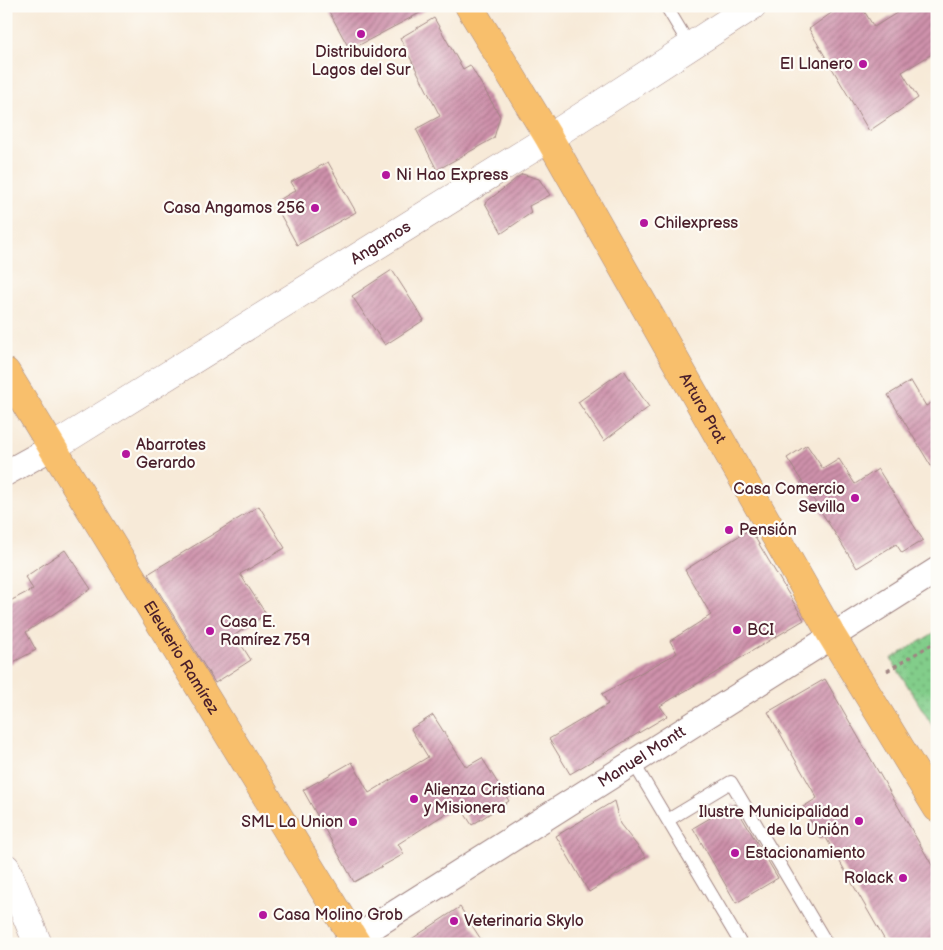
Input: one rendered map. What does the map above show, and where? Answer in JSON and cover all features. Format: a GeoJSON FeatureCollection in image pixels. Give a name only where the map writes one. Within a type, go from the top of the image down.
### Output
{"type":"FeatureCollection","features":[{"type":"Feature","properties":{"kind":"main road","name":"Arturo Prat"},"geometry":{"type":"LineString","coordinates":[[469,6],[549,138],[832,636],[937,808]]}},
{"type":"Feature","properties":{"kind":"main road","name":"Eleuterio Ramírez"},"geometry":{"type":"LineString","coordinates":[[6,372],[353,942]]}},
{"type":"Feature","properties":{"kind":"street","name":"Angamos"},"geometry":{"type":"LineString","coordinates":[[6,474],[53,447],[549,138],[752,6]]}},
{"type":"Feature","properties":{"kind":"street","name":"Manuel Montt"},"geometry":{"type":"LineString","coordinates":[[353,942],[937,570]]}},
{"type":"Feature","properties":{"kind":"street"},"geometry":{"type":"LineString","coordinates":[[6,868],[38,944]]}},
{"type":"Feature","properties":{"kind":"lane"},"geometry":{"type":"LineString","coordinates":[[666,6],[690,46]]}},
{"type":"Feature","properties":{"kind":"lane"},"geometry":{"type":"LineString","coordinates":[[633,762],[741,944]]}},
{"type":"Feature","properties":{"kind":"lane"},"geometry":{"type":"LineString","coordinates":[[668,820],[731,782],[827,944]]}},
{"type":"Feature","properties":{"kind":"path"},"geometry":{"type":"LineString","coordinates":[[886,671],[937,641]]}},
{"type":"Feature","properties":{"kind":"green space"},"geometry":{"type":"Polygon","coordinates":[[[937,631],[937,733],[891,659],[937,631]]]}},
{"type":"Feature","properties":{"kind":"building","name":"Distribuidora Lagos del Sur"},"geometry":{"type":"Polygon","coordinates":[[[326,6],[433,6],[350,50],[326,6]]]}},
{"type":"Feature","properties":{"kind":"building","name":"El Llanero"},"geometry":{"type":"Polygon","coordinates":[[[841,6],[861,6],[874,27],[908,6],[937,6],[937,51],[902,72],[918,98],[869,131],[809,29],[841,6]]]}},
{"type":"Feature","properties":{"kind":"building"},"geometry":{"type":"Polygon","coordinates":[[[434,18],[463,69],[470,65],[500,116],[494,138],[437,170],[416,129],[440,116],[400,38],[434,18]]]}},
{"type":"Feature","properties":{"kind":"building","name":"Casa Angamos 256"},"geometry":{"type":"Polygon","coordinates":[[[328,162],[356,212],[297,245],[274,203],[296,190],[291,182],[328,162]]]}},
{"type":"Feature","properties":{"kind":"building"},"geometry":{"type":"Polygon","coordinates":[[[522,174],[539,179],[550,195],[529,206],[531,213],[502,233],[485,203],[522,174]]]}},
{"type":"Feature","properties":{"kind":"building"},"geometry":{"type":"Polygon","coordinates":[[[392,270],[424,320],[385,345],[352,296],[392,270]]]}},
{"type":"Feature","properties":{"kind":"building"},"geometry":{"type":"Polygon","coordinates":[[[624,370],[649,407],[604,441],[578,402],[624,370]]]}},
{"type":"Feature","properties":{"kind":"building"},"geometry":{"type":"Polygon","coordinates":[[[911,381],[926,406],[937,400],[937,476],[888,395],[911,381]]]}},
{"type":"Feature","properties":{"kind":"building","name":"Casa Comercio Sevilla"},"geometry":{"type":"Polygon","coordinates":[[[807,445],[823,469],[839,459],[855,484],[878,469],[923,540],[902,553],[896,544],[857,568],[787,458],[807,445]]]}},
{"type":"Feature","properties":{"kind":"building"},"geometry":{"type":"Polygon","coordinates":[[[259,506],[285,548],[240,574],[266,614],[235,635],[251,660],[215,683],[148,574],[259,506]]]}},
{"type":"Feature","properties":{"kind":"building"},"geometry":{"type":"Polygon","coordinates":[[[750,529],[804,620],[660,706],[667,716],[570,774],[549,739],[608,704],[602,694],[677,653],[670,641],[711,615],[685,570],[750,529]]]}},
{"type":"Feature","properties":{"kind":"building"},"geometry":{"type":"Polygon","coordinates":[[[65,550],[91,589],[26,632],[36,650],[6,666],[6,594],[10,601],[33,589],[25,577],[65,550]]]}},
{"type":"Feature","properties":{"kind":"building","name":"Ilustre Municipalidad de la Unión"},"geometry":{"type":"Polygon","coordinates":[[[825,679],[937,874],[937,944],[887,944],[825,836],[821,839],[803,807],[817,798],[768,712],[825,679]]]}},
{"type":"Feature","properties":{"kind":"building"},"geometry":{"type":"Polygon","coordinates":[[[433,715],[466,767],[482,758],[509,801],[472,825],[459,805],[398,844],[404,854],[354,882],[303,790],[352,762],[369,793],[428,757],[411,729],[433,715]]]}},
{"type":"Feature","properties":{"kind":"building"},"geometry":{"type":"Polygon","coordinates":[[[614,801],[620,824],[646,857],[589,892],[556,836],[614,801]]]}},
{"type":"Feature","properties":{"kind":"building","name":"Estacionamiento"},"geometry":{"type":"Polygon","coordinates":[[[734,804],[778,878],[736,903],[693,828],[734,804]]]}},
{"type":"Feature","properties":{"kind":"building","name":"Veterinaria Skylo"},"geometry":{"type":"Polygon","coordinates":[[[460,907],[484,944],[404,944],[460,907]]]}},
{"type":"Feature","properties":{"kind":"place","name":"Distribuidora Lagos del Sur"},"geometry":{"type":"Point","coordinates":[361,34]}},
{"type":"Feature","properties":{"kind":"place","name":"El Llanero"},"geometry":{"type":"Point","coordinates":[863,64]}},
{"type":"Feature","properties":{"kind":"place","name":"Ni Hao Express"},"geometry":{"type":"Point","coordinates":[386,175]}},
{"type":"Feature","properties":{"kind":"place","name":"Casa Angamos 256"},"geometry":{"type":"Point","coordinates":[315,208]}},
{"type":"Feature","properties":{"kind":"place","name":"Chilexpress"},"geometry":{"type":"Point","coordinates":[644,223]}},
{"type":"Feature","properties":{"kind":"place","name":"Abarrotes Gerardo"},"geometry":{"type":"Point","coordinates":[126,454]}},
{"type":"Feature","properties":{"kind":"place","name":"Casa Comercio Sevilla"},"geometry":{"type":"Point","coordinates":[855,498]}},
{"type":"Feature","properties":{"kind":"place","name":"Pensión"},"geometry":{"type":"Point","coordinates":[729,530]}},
{"type":"Feature","properties":{"kind":"place","name":"BCI"},"geometry":{"type":"Point","coordinates":[737,630]}},
{"type":"Feature","properties":{"kind":"place","name":"Casa E. Ramírez 759"},"geometry":{"type":"Point","coordinates":[210,631]}},
{"type":"Feature","properties":{"kind":"place","name":"Alienza Cristiana y Misionera"},"geometry":{"type":"Point","coordinates":[414,799]}},
{"type":"Feature","properties":{"kind":"place","name":"Ilustre Municipalidad de la Unión"},"geometry":{"type":"Point","coordinates":[859,821]}},
{"type":"Feature","properties":{"kind":"place","name":"SML La Union"},"geometry":{"type":"Point","coordinates":[353,822]}},
{"type":"Feature","properties":{"kind":"place","name":"Estacionamiento"},"geometry":{"type":"Point","coordinates":[735,853]}},
{"type":"Feature","properties":{"kind":"place","name":"Rolack"},"geometry":{"type":"Point","coordinates":[903,878]}},
{"type":"Feature","properties":{"kind":"place","name":"Casa Molino Grob"},"geometry":{"type":"Point","coordinates":[263,915]}},
{"type":"Feature","properties":{"kind":"place","name":"Veterinaria Skylo"},"geometry":{"type":"Point","coordinates":[454,921]}}]}
